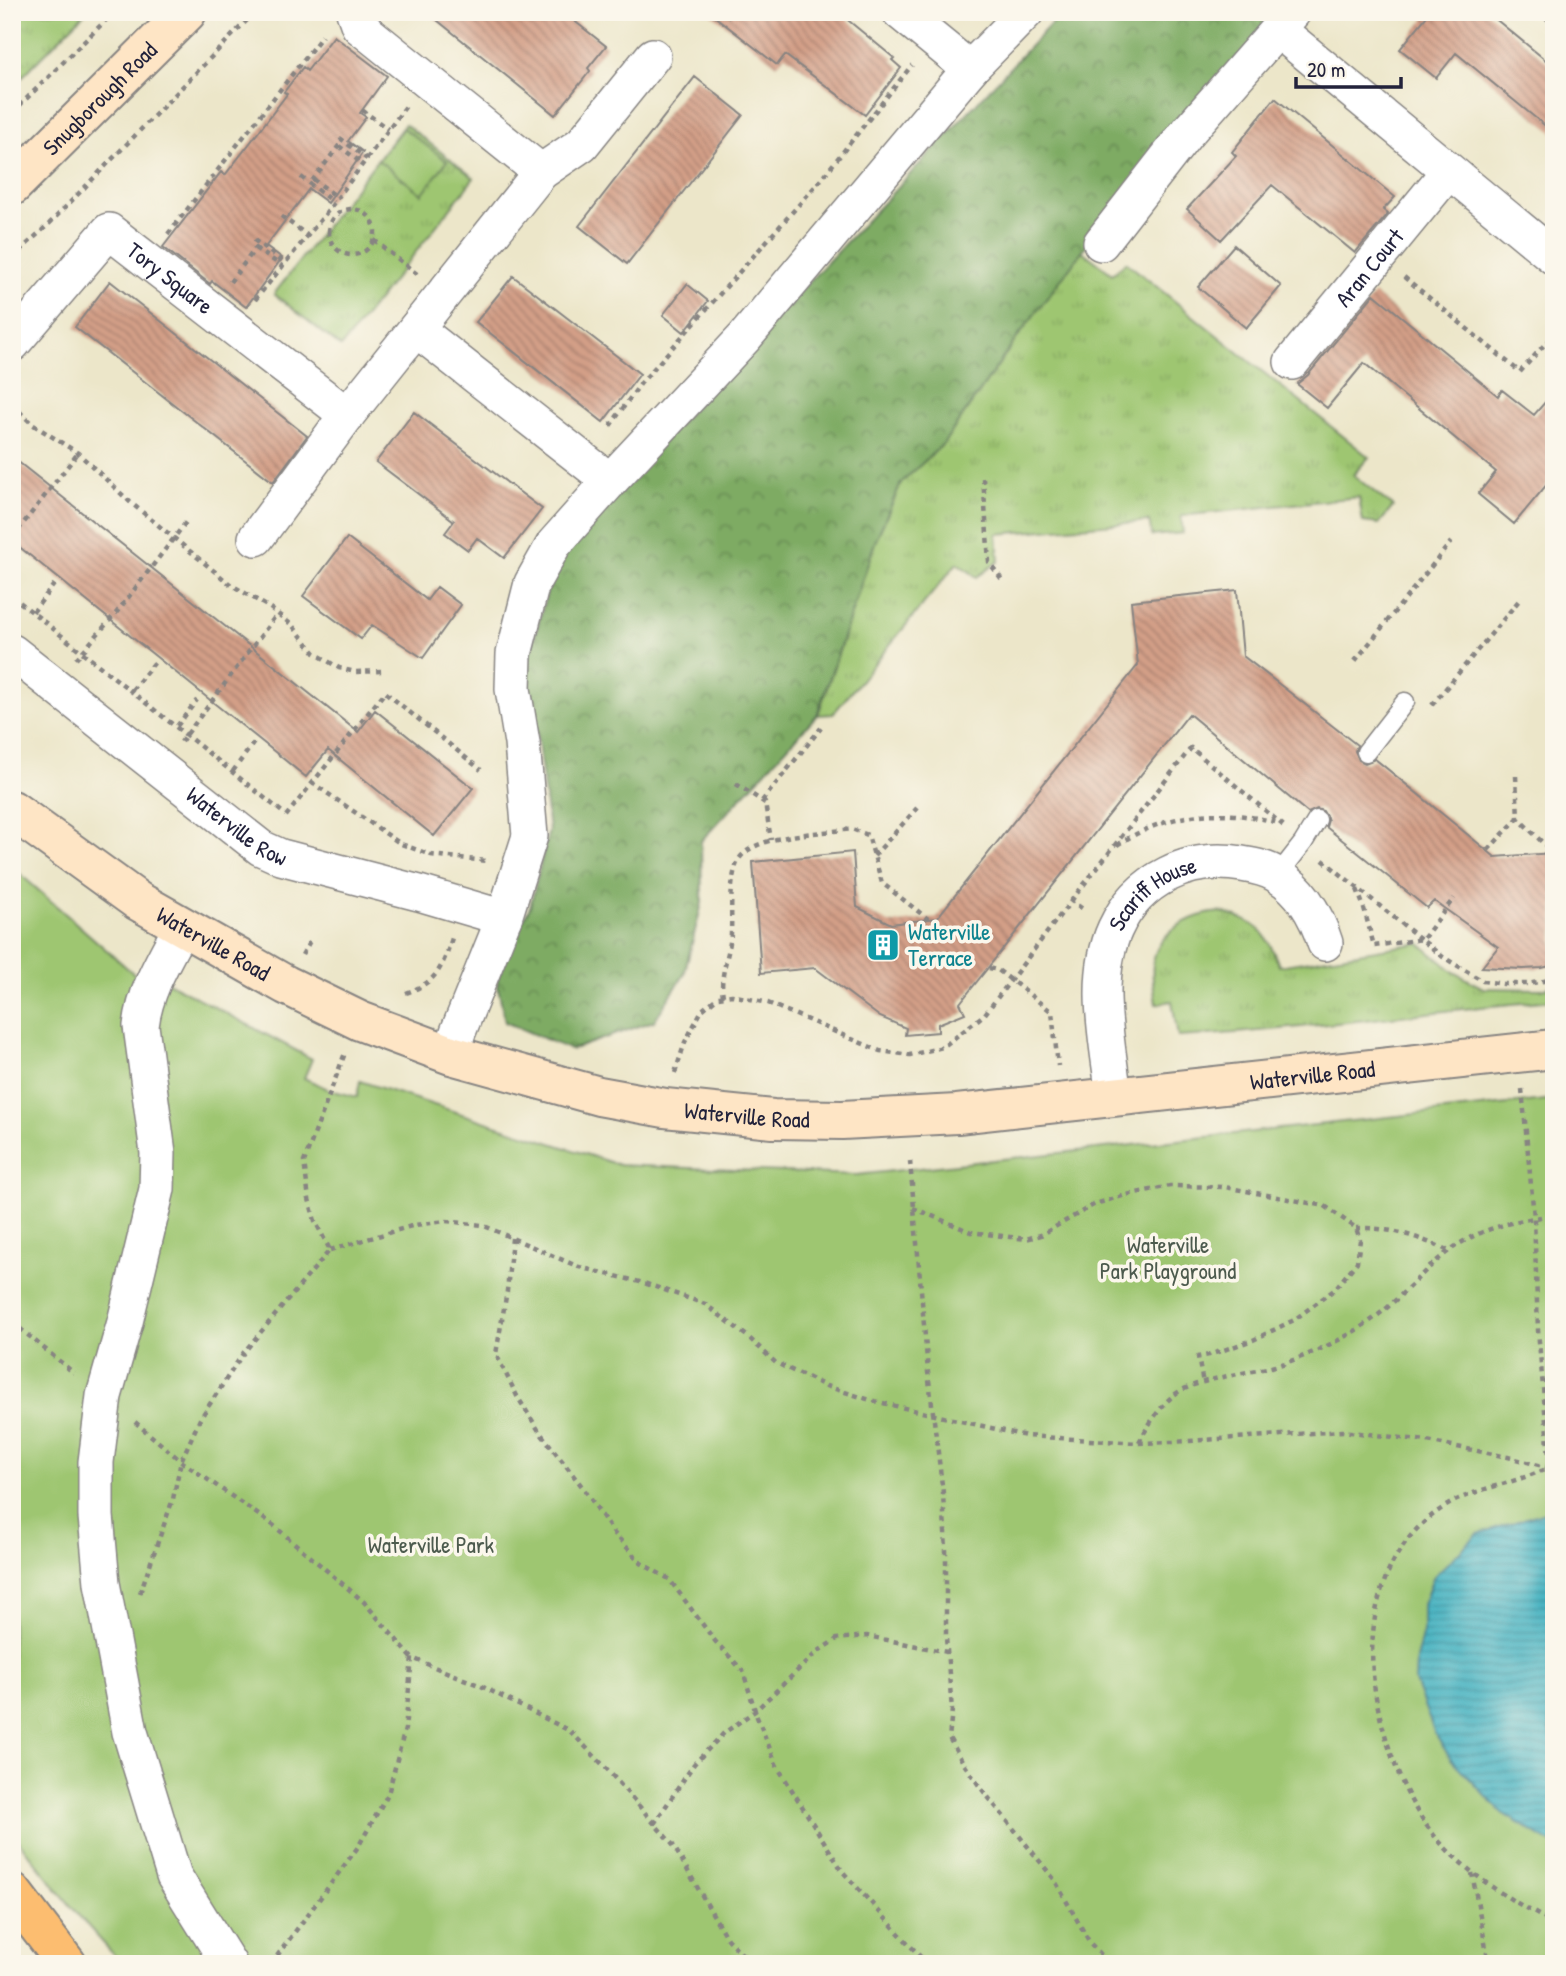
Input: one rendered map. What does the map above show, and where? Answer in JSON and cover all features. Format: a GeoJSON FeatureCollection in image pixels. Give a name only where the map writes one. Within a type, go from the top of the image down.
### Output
{"type":"FeatureCollection","features":[{"type":"Feature","properties":{"kind":"highway"},"geometry":{"type":"LineString","coordinates":[[12,1892],[67,1964]]}},
{"type":"Feature","properties":{"kind":"street","name":"Snugborough Road"},"geometry":{"type":"LineString","coordinates":[[12,186],[187,12]]}},
{"type":"Feature","properties":{"kind":"street"},"geometry":{"type":"LineString","coordinates":[[354,12],[359,26],[541,173]]}},
{"type":"Feature","properties":{"kind":"street"},"geometry":{"type":"LineString","coordinates":[[900,12],[970,69]]}},
{"type":"Feature","properties":{"kind":"street"},"geometry":{"type":"LineString","coordinates":[[451,1055],[504,918],[530,836],[522,743],[513,689],[514,654],[532,583],[554,544],[745,337],[970,69],[1026,12]]}},
{"type":"Feature","properties":{"kind":"street"},"geometry":{"type":"LineString","coordinates":[[1101,243],[1185,135],[1285,20],[1448,172],[1554,257]]}},
{"type":"Feature","properties":{"kind":"street"},"geometry":{"type":"LineString","coordinates":[[256,538],[347,415],[541,173],[582,144],[653,56]]}},
{"type":"Feature","properties":{"kind":"street","name":"Aran Court"},"geometry":{"type":"LineString","coordinates":[[1292,362],[1448,172]]}},
{"type":"Feature","properties":{"kind":"street","name":"Tory Square"},"geometry":{"type":"LineString","coordinates":[[12,344],[109,231],[347,415]]}},
{"type":"Feature","properties":{"kind":"street"},"geometry":{"type":"LineString","coordinates":[[416,329],[610,481]]}},
{"type":"Feature","properties":{"kind":"street","name":"Waterville Row"},"geometry":{"type":"LineString","coordinates":[[12,652],[261,848],[281,857],[504,918]]}},
{"type":"Feature","properties":{"kind":"street","name":"Waterville Road"},"geometry":{"type":"LineString","coordinates":[[12,810],[138,901],[286,985],[360,1021],[451,1055],[599,1096],[665,1108],[773,1119],[842,1120],[957,1114],[1536,1051]]}},
{"type":"Feature","properties":{"kind":"street","name":"Scariff House"},"geometry":{"type":"LineString","coordinates":[[1114,1097],[1103,996],[1106,961],[1115,930],[1130,904],[1158,879],[1185,866],[1207,862],[1258,866],[1278,875],[1307,904],[1319,922],[1325,943]]}},
{"type":"Feature","properties":{"kind":"street"},"geometry":{"type":"LineString","coordinates":[[182,926],[150,988],[142,1012],[146,1071],[159,1153],[157,1189],[104,1396],[96,1462],[96,1516],[102,1583],[130,1732],[174,1876],[229,1964]]}},
{"type":"Feature","properties":{"kind":"lane"},"geometry":{"type":"LineString","coordinates":[[1366,752],[1405,702]]}},
{"type":"Feature","properties":{"kind":"lane"},"geometry":{"type":"LineString","coordinates":[[1278,875],[1317,820]]}},
{"type":"Feature","properties":{"kind":"path"},"geometry":{"type":"LineString","coordinates":[[12,113],[114,12]]}},
{"type":"Feature","properties":{"kind":"path"},"geometry":{"type":"LineString","coordinates":[[12,258],[51,222],[255,12]]}},
{"type":"Feature","properties":{"kind":"path"},"geometry":{"type":"LineString","coordinates":[[727,18],[732,12]]}},
{"type":"Feature","properties":{"kind":"path"},"geometry":{"type":"LineString","coordinates":[[1538,12],[1554,24]]}},
{"type":"Feature","properties":{"kind":"path"},"geometry":{"type":"LineString","coordinates":[[160,244],[322,36]]}},
{"type":"Feature","properties":{"kind":"path","name":"Tory Square"},"geometry":{"type":"LineString","coordinates":[[250,306],[327,212],[426,80]]}},
{"type":"Feature","properties":{"kind":"path"},"geometry":{"type":"LineString","coordinates":[[362,110],[388,129]]}},
{"type":"Feature","properties":{"kind":"path"},"geometry":{"type":"LineString","coordinates":[[340,142],[367,159]]}},
{"type":"Feature","properties":{"kind":"path"},"geometry":{"type":"LineString","coordinates":[[340,142],[363,164]]}},
{"type":"Feature","properties":{"kind":"path"},"geometry":{"type":"LineString","coordinates":[[335,200],[313,180],[340,142]]}},
{"type":"Feature","properties":{"kind":"path"},"geometry":{"type":"LineString","coordinates":[[301,177],[335,200]]}},
{"type":"Feature","properties":{"kind":"path"},"geometry":{"type":"LineString","coordinates":[[348,209],[362,211],[372,220],[374,240],[362,252],[351,255],[340,251],[330,237],[330,226],[334,217],[348,209]]}},
{"type":"Feature","properties":{"kind":"path"},"geometry":{"type":"LineString","coordinates":[[327,212],[334,217]]}},
{"type":"Feature","properties":{"kind":"path"},"geometry":{"type":"LineString","coordinates":[[281,216],[307,235]]}},
{"type":"Feature","properties":{"kind":"path"},"geometry":{"type":"LineString","coordinates":[[254,240],[283,265]]}},
{"type":"Feature","properties":{"kind":"path"},"geometry":{"type":"LineString","coordinates":[[374,240],[443,294]]}},
{"type":"Feature","properties":{"kind":"path"},"geometry":{"type":"LineString","coordinates":[[228,286],[257,247],[283,265]]}},
{"type":"Feature","properties":{"kind":"path"},"geometry":{"type":"LineString","coordinates":[[1379,257],[1520,372],[1554,334]]}},
{"type":"Feature","properties":{"kind":"path"},"geometry":{"type":"LineString","coordinates":[[12,404],[32,424],[78,453],[130,502],[230,584],[292,625],[315,653],[339,668],[355,672],[384,671]]}},
{"type":"Feature","properties":{"kind":"path"},"geometry":{"type":"LineString","coordinates":[[12,538],[78,453]]}},
{"type":"Feature","properties":{"kind":"path"},"geometry":{"type":"LineString","coordinates":[[983,478],[989,562],[1003,581]]}},
{"type":"Feature","properties":{"kind":"path"},"geometry":{"type":"LineString","coordinates":[[54,685],[117,612],[187,521]]}},
{"type":"Feature","properties":{"kind":"path"},"geometry":{"type":"LineString","coordinates":[[1355,661],[1451,542]]}},
{"type":"Feature","properties":{"kind":"path"},"geometry":{"type":"LineString","coordinates":[[33,612],[56,582]]}},
{"type":"Feature","properties":{"kind":"path"},"geometry":{"type":"LineString","coordinates":[[12,596],[83,650],[286,815]]}},
{"type":"Feature","properties":{"kind":"path"},"geometry":{"type":"LineString","coordinates":[[1431,707],[1521,598]]}},
{"type":"Feature","properties":{"kind":"path"},"geometry":{"type":"LineString","coordinates":[[159,770],[277,614]]}},
{"type":"Feature","properties":{"kind":"path"},"geometry":{"type":"LineString","coordinates":[[132,691],[155,662]]}},
{"type":"Feature","properties":{"kind":"path"},"geometry":{"type":"LineString","coordinates":[[261,848],[384,692],[481,770]]}},
{"type":"Feature","properties":{"kind":"path"},"geometry":{"type":"LineString","coordinates":[[177,726],[198,700]]}},
{"type":"Feature","properties":{"kind":"path"},"geometry":{"type":"LineString","coordinates":[[762,801],[821,728]]}},
{"type":"Feature","properties":{"kind":"path"},"geometry":{"type":"LineString","coordinates":[[233,772],[255,741]]}},
{"type":"Feature","properties":{"kind":"path"},"geometry":{"type":"LineString","coordinates":[[665,1108],[685,1042],[702,1010],[718,997],[732,995],[768,1003],[880,1051],[910,1055],[943,1047],[985,1014],[1191,748],[1356,887],[1453,964],[1483,981],[1528,984],[1554,979]]}},
{"type":"Feature","properties":{"kind":"path"},"geometry":{"type":"LineString","coordinates":[[1516,776],[1518,818],[1549,849]]}},
{"type":"Feature","properties":{"kind":"path"},"geometry":{"type":"LineString","coordinates":[[311,782],[401,844],[431,855],[488,861]]}},
{"type":"Feature","properties":{"kind":"path"},"geometry":{"type":"LineString","coordinates":[[736,784],[765,803],[771,840]]}},
{"type":"Feature","properties":{"kind":"path"},"geometry":{"type":"LineString","coordinates":[[874,857],[917,808]]}},
{"type":"Feature","properties":{"kind":"path"},"geometry":{"type":"LineString","coordinates":[[1113,847],[1154,825],[1187,816],[1216,813],[1281,824]]}},
{"type":"Feature","properties":{"kind":"path"},"geometry":{"type":"LineString","coordinates":[[1488,850],[1518,818]]}},
{"type":"Feature","properties":{"kind":"path"},"geometry":{"type":"LineString","coordinates":[[723,996],[721,982],[731,942],[732,882],[737,860],[749,847],[771,840],[852,829],[868,835],[882,883],[928,919]]}},
{"type":"Feature","properties":{"kind":"path"},"geometry":{"type":"LineString","coordinates":[[1356,887],[1374,946],[1423,939],[1454,898]]}},
{"type":"Feature","properties":{"kind":"path"},"geometry":{"type":"LineString","coordinates":[[1071,901],[1115,930]]}},
{"type":"Feature","properties":{"kind":"path"},"geometry":{"type":"LineString","coordinates":[[989,968],[998,970],[1052,1012],[1062,1102]]}},
{"type":"Feature","properties":{"kind":"path"},"geometry":{"type":"LineString","coordinates":[[330,1250],[315,1221],[304,1162],[330,1090],[360,1021]]}},
{"type":"Feature","properties":{"kind":"path"},"geometry":{"type":"LineString","coordinates":[[1536,1051],[1534,1217],[1538,1330],[1552,1468]]}},
{"type":"Feature","properties":{"kind":"path"},"geometry":{"type":"LineString","coordinates":[[910,1161],[933,1414],[943,1493],[947,1652],[952,1710],[950,1738],[980,1787],[1054,1879],[1090,1943],[1110,1964]]}},
{"type":"Feature","properties":{"kind":"path"},"geometry":{"type":"LineString","coordinates":[[913,1208],[971,1232],[1026,1239],[1041,1235],[1095,1204],[1126,1195],[1170,1186],[1225,1187],[1325,1206],[1356,1228],[1398,1232],[1424,1239],[1449,1251]]}},
{"type":"Feature","properties":{"kind":"path"},"geometry":{"type":"LineString","coordinates":[[1138,1443],[1153,1418],[1175,1394],[1203,1383],[1283,1363],[1365,1325],[1449,1251],[1490,1228],[1554,1215]]}},
{"type":"Feature","properties":{"kind":"path"},"geometry":{"type":"LineString","coordinates":[[111,1634],[123,1625],[132,1612],[151,1566],[173,1499],[181,1461],[200,1419],[244,1352],[330,1250],[415,1225],[446,1221],[482,1225],[579,1267],[644,1283],[705,1304],[747,1336],[776,1363],[825,1386],[870,1400],[1027,1436],[1138,1443],[1343,1430],[1427,1441],[1552,1468]]}},
{"type":"Feature","properties":{"kind":"path"},"geometry":{"type":"LineString","coordinates":[[1203,1383],[1198,1356],[1209,1355],[1252,1340],[1294,1320],[1334,1290],[1357,1262],[1360,1240],[1356,1228]]}},
{"type":"Feature","properties":{"kind":"path"},"geometry":{"type":"LineString","coordinates":[[512,1238],[507,1291],[496,1354],[512,1385],[539,1430],[613,1532],[641,1563],[669,1579],[715,1642],[743,1671],[755,1711],[777,1766],[843,1872],[927,1964]]}},
{"type":"Feature","properties":{"kind":"path"},"geometry":{"type":"LineString","coordinates":[[12,1322],[181,1461],[273,1525],[311,1560],[364,1602],[412,1658],[481,1686],[570,1731],[673,1845],[727,1939],[752,1964]]}},
{"type":"Feature","properties":{"kind":"path"},"geometry":{"type":"LineString","coordinates":[[1552,1468],[1464,1498],[1430,1518],[1411,1536],[1384,1577],[1374,1620],[1371,1652],[1378,1714],[1388,1748],[1414,1806],[1428,1827],[1472,1873],[1554,1923]]}},
{"type":"Feature","properties":{"kind":"path"},"geometry":{"type":"LineString","coordinates":[[654,1824],[694,1764],[724,1733],[755,1711],[817,1652],[837,1639],[867,1636],[947,1652]]}},
{"type":"Feature","properties":{"kind":"path"},"geometry":{"type":"LineString","coordinates":[[271,1964],[358,1847],[388,1794],[405,1729],[412,1658]]}},
{"type":"Feature","properties":{"kind":"path"},"geometry":{"type":"LineString","coordinates":[[1472,1873],[1489,1964]]}},
{"type":"Feature","properties":{"kind":"green space"},"geometry":{"type":"Polygon","coordinates":[[[12,12],[86,12],[12,87],[12,12]]]}},
{"type":"Feature","properties":{"kind":"green space"},"geometry":{"type":"Polygon","coordinates":[[[1062,12],[1282,12],[1180,121],[1019,335],[943,444],[901,483],[875,542],[817,715],[701,841],[702,903],[684,975],[654,1021],[571,1050],[505,1022],[497,982],[504,959],[530,907],[549,830],[526,669],[554,566],[744,351],[1062,12]]]}},
{"type":"Feature","properties":{"kind":"green space"},"geometry":{"type":"Polygon","coordinates":[[[405,124],[474,178],[341,347],[274,294],[405,124]]]}},
{"type":"Feature","properties":{"kind":"green space"},"geometry":{"type":"Polygon","coordinates":[[[403,128],[447,161],[422,194],[378,160],[403,128]]]}},
{"type":"Feature","properties":{"kind":"green space"},"geometry":{"type":"Polygon","coordinates":[[[1082,251],[1112,274],[1126,262],[1369,457],[1353,475],[1393,507],[1379,524],[1363,522],[1359,497],[1181,516],[1183,533],[1152,536],[1149,521],[997,534],[999,561],[977,577],[957,563],[833,714],[818,715],[875,542],[901,482],[943,444],[1082,251]]]}},
{"type":"Feature","properties":{"kind":"green space","name":"Waterville Park"},"geometry":{"type":"Polygon","coordinates":[[[12,867],[150,988],[166,981],[312,1059],[304,1078],[330,1090],[357,1097],[360,1081],[619,1165],[856,1175],[1554,1099],[1554,1964],[122,1964],[12,1833],[12,867]]]}},
{"type":"Feature","properties":{"kind":"green space"},"geometry":{"type":"Polygon","coordinates":[[[1221,912],[1259,929],[1270,944],[1279,966],[1419,943],[1454,972],[1483,988],[1541,989],[1554,986],[1554,1000],[1272,1030],[1178,1037],[1172,1001],[1156,1004],[1153,972],[1155,954],[1173,929],[1191,919],[1221,912]]]}},
{"type":"Feature","properties":{"kind":"water"},"geometry":{"type":"Polygon","coordinates":[[[1554,1509],[1554,1710],[1551,1712],[1550,1731],[1554,1740],[1554,1845],[1502,1813],[1451,1759],[1435,1734],[1415,1682],[1416,1659],[1423,1631],[1423,1604],[1434,1576],[1478,1534],[1554,1509]]]}},
{"type":"Feature","properties":{"kind":"building"},"geometry":{"type":"Polygon","coordinates":[[[427,12],[563,12],[606,46],[555,115],[427,12]]]}},
{"type":"Feature","properties":{"kind":"building"},"geometry":{"type":"Polygon","coordinates":[[[709,12],[838,12],[894,58],[892,60],[901,68],[865,115],[785,55],[777,65],[709,12]]]}},
{"type":"Feature","properties":{"kind":"building"},"geometry":{"type":"Polygon","coordinates":[[[1430,12],[1487,12],[1554,67],[1554,133],[1456,53],[1436,78],[1400,49],[1430,12]]]}},
{"type":"Feature","properties":{"kind":"building"},"geometry":{"type":"Polygon","coordinates":[[[334,36],[387,76],[360,113],[366,117],[348,141],[363,152],[328,203],[309,189],[266,246],[282,258],[246,307],[212,281],[210,284],[163,247],[221,172],[225,175],[250,143],[287,94],[284,92],[303,67],[307,71],[334,36]]]}},
{"type":"Feature","properties":{"kind":"building"},"geometry":{"type":"Polygon","coordinates":[[[695,77],[743,115],[627,264],[579,226],[695,77]]]}},
{"type":"Feature","properties":{"kind":"building"},"geometry":{"type":"Polygon","coordinates":[[[1275,98],[1395,197],[1383,210],[1388,214],[1355,253],[1272,185],[1221,240],[1187,209],[1236,156],[1232,152],[1275,98]]]}},
{"type":"Feature","properties":{"kind":"building"},"geometry":{"type":"Polygon","coordinates":[[[1234,245],[1281,286],[1246,328],[1198,287],[1234,245]]]}},
{"type":"Feature","properties":{"kind":"building"},"geometry":{"type":"Polygon","coordinates":[[[513,276],[640,374],[603,422],[476,322],[513,276]]]}},
{"type":"Feature","properties":{"kind":"building"},"geometry":{"type":"Polygon","coordinates":[[[110,281],[307,436],[273,482],[75,327],[110,281]]]}},
{"type":"Feature","properties":{"kind":"building"},"geometry":{"type":"Polygon","coordinates":[[[687,284],[708,301],[684,332],[663,315],[687,284]]]}},
{"type":"Feature","properties":{"kind":"building"},"geometry":{"type":"Polygon","coordinates":[[[1374,294],[1498,396],[1502,390],[1534,415],[1554,392],[1554,476],[1514,524],[1478,494],[1496,472],[1364,363],[1327,408],[1297,384],[1308,375],[1374,294]]]}},
{"type":"Feature","properties":{"kind":"building"},"geometry":{"type":"Polygon","coordinates":[[[414,412],[542,509],[504,558],[477,538],[468,550],[445,533],[454,521],[376,462],[414,412]]]}},
{"type":"Feature","properties":{"kind":"building"},"geometry":{"type":"Polygon","coordinates":[[[12,457],[358,732],[375,710],[473,788],[434,836],[328,750],[306,777],[12,541],[12,457]]]}},
{"type":"Feature","properties":{"kind":"building"},"geometry":{"type":"Polygon","coordinates":[[[347,538],[427,600],[437,587],[461,605],[423,658],[372,625],[361,639],[303,596],[347,538]]]}},
{"type":"Feature","properties":{"kind":"building"},"geometry":{"type":"Polygon","coordinates":[[[1237,590],[1243,656],[1357,745],[1355,751],[1359,760],[1365,763],[1375,759],[1495,857],[1554,853],[1554,965],[1523,969],[1482,967],[1498,947],[1434,901],[1427,908],[1326,827],[1328,820],[1323,811],[1317,809],[1308,813],[1189,714],[960,1003],[965,1013],[938,1024],[938,1032],[905,1035],[906,1028],[880,1017],[815,968],[761,973],[753,862],[853,852],[857,907],[891,924],[937,918],[1138,665],[1131,601],[1237,590]]]}},
{"type":"Feature","properties":{"kind":"place","name":"Waterville Terrace"},"geometry":{"type":"Point","coordinates":[883,945]}},
{"type":"Feature","properties":{"kind":"park label","name":"Waterville Park Playground"},"geometry":{"type":"Point","coordinates":[1168,1258]}}]}
